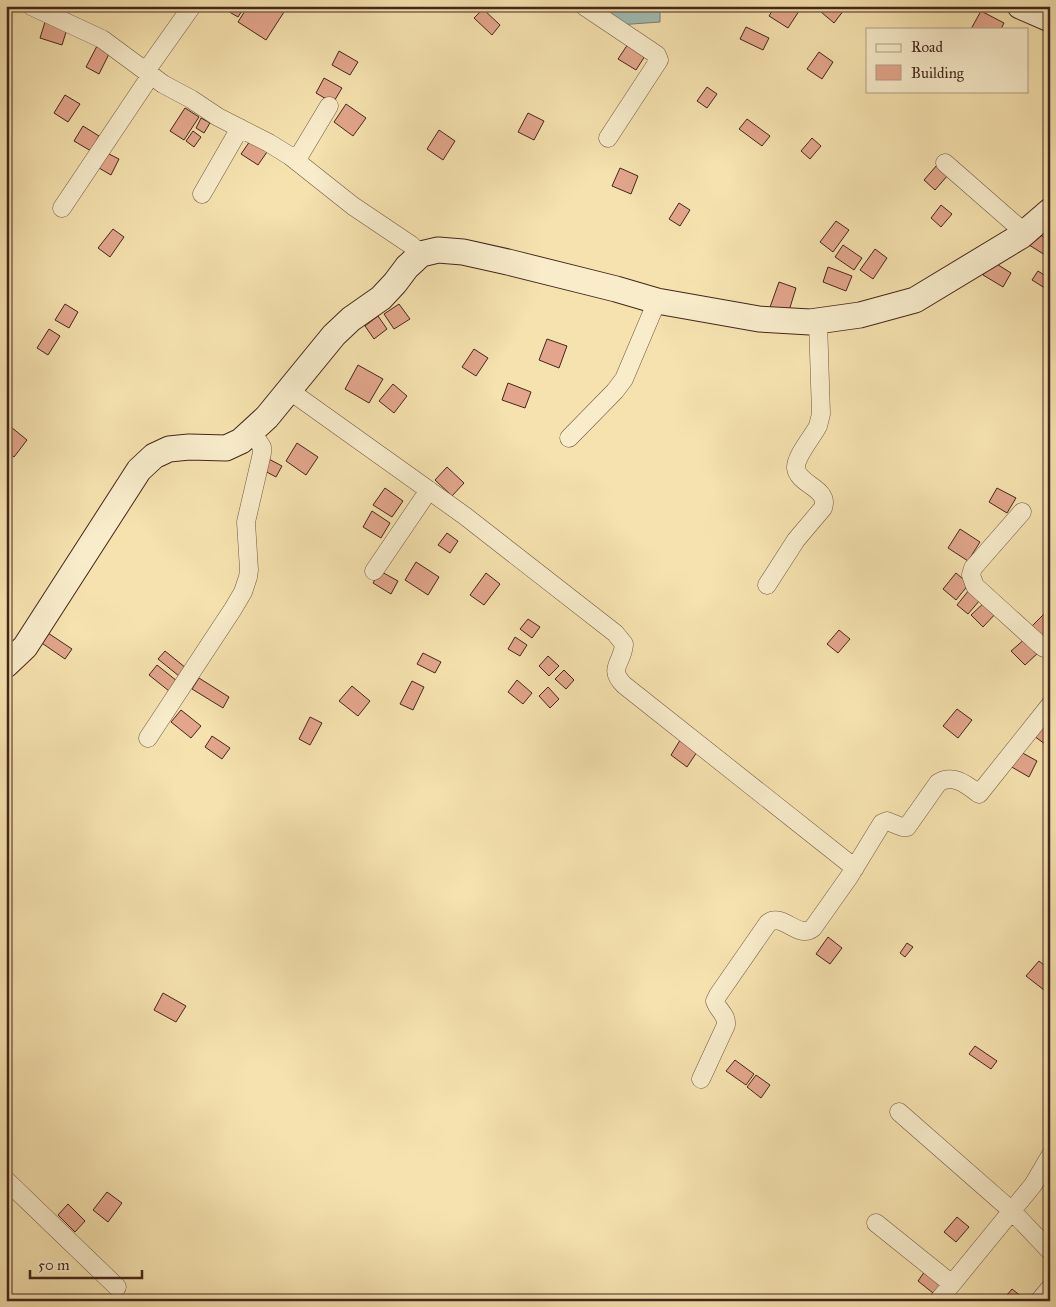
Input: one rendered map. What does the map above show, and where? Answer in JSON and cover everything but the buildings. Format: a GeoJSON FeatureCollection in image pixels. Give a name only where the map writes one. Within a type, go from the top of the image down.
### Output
{"type":"FeatureCollection","features":[{"type":"Feature","properties":{"kind":"street"},"geometry":{"type":"LineString","coordinates":[[31,6],[102,39],[148,73],[218,117],[269,143],[296,161],[332,191],[411,245],[421,254]]}},
{"type":"Feature","properties":{"kind":"street"},"geometry":{"type":"LineString","coordinates":[[62,208],[192,6]]}},
{"type":"Feature","properties":{"kind":"street"},"geometry":{"type":"LineString","coordinates":[[584,6],[657,55],[659,60],[608,138]]}},
{"type":"Feature","properties":{"kind":"street"},"geometry":{"type":"LineString","coordinates":[[1021,7],[1050,19]]}},
{"type":"Feature","properties":{"kind":"street"},"geometry":{"type":"LineString","coordinates":[[296,161],[329,106]]}},
{"type":"Feature","properties":{"kind":"street"},"geometry":{"type":"LineString","coordinates":[[202,194],[240,128]]}},
{"type":"Feature","properties":{"kind":"street"},"geometry":{"type":"LineString","coordinates":[[945,163],[1025,233]]}},
{"type":"Feature","properties":{"kind":"street"},"geometry":{"type":"LineString","coordinates":[[6,665],[25,647],[139,470],[154,456],[169,449],[189,446],[226,448],[241,441],[252,432],[290,391],[334,335],[351,319],[381,298],[407,267],[421,254],[438,250],[463,252],[616,289],[657,302],[760,319],[810,322],[860,315],[915,300],[1025,233],[1050,211]]}},
{"type":"Feature","properties":{"kind":"street"},"geometry":{"type":"LineString","coordinates":[[569,438],[615,391],[624,379],[657,302]]}},
{"type":"Feature","properties":{"kind":"street"},"geometry":{"type":"LineString","coordinates":[[767,585],[796,540],[824,508],[824,496],[799,475],[796,469],[797,462],[818,426],[821,414],[818,320]]}},
{"type":"Feature","properties":{"kind":"street"},"geometry":{"type":"LineString","coordinates":[[290,391],[465,516],[615,633],[624,644],[624,650],[616,670],[620,681],[855,868]]}},
{"type":"Feature","properties":{"kind":"street"},"geometry":{"type":"LineString","coordinates":[[148,738],[243,592],[249,570],[246,522],[262,453],[262,447],[252,432]]}},
{"type":"Feature","properties":{"kind":"street"},"geometry":{"type":"LineString","coordinates":[[374,571],[429,490]]}},
{"type":"Feature","properties":{"kind":"street"},"geometry":{"type":"LineString","coordinates":[[1022,512],[973,568],[971,575],[975,586],[1044,648],[1050,648]]}},
{"type":"Feature","properties":{"kind":"street"},"geometry":{"type":"LineString","coordinates":[[701,1079],[727,1020],[717,1007],[715,1001],[768,923],[772,920],[778,920],[803,932],[813,928],[855,868],[882,823],[887,821],[907,827],[938,783],[944,778],[953,779],[964,784],[979,794],[1050,705]]}},
{"type":"Feature","properties":{"kind":"street"},"geometry":{"type":"LineString","coordinates":[[899,1112],[1012,1211],[1050,1252]]}},
{"type":"Feature","properties":{"kind":"street"},"geometry":{"type":"LineString","coordinates":[[938,1301],[1033,1185],[1050,1156]]}},
{"type":"Feature","properties":{"kind":"street"},"geometry":{"type":"LineString","coordinates":[[6,1180],[117,1287]]}},
{"type":"Feature","properties":{"kind":"street"},"geometry":{"type":"LineString","coordinates":[[876,1223],[952,1284]]}},
{"type":"Feature","properties":{"kind":"water"},"geometry":{"type":"Polygon","coordinates":[[[591,6],[660,6],[660,22],[618,25],[591,6]]]}}]}
